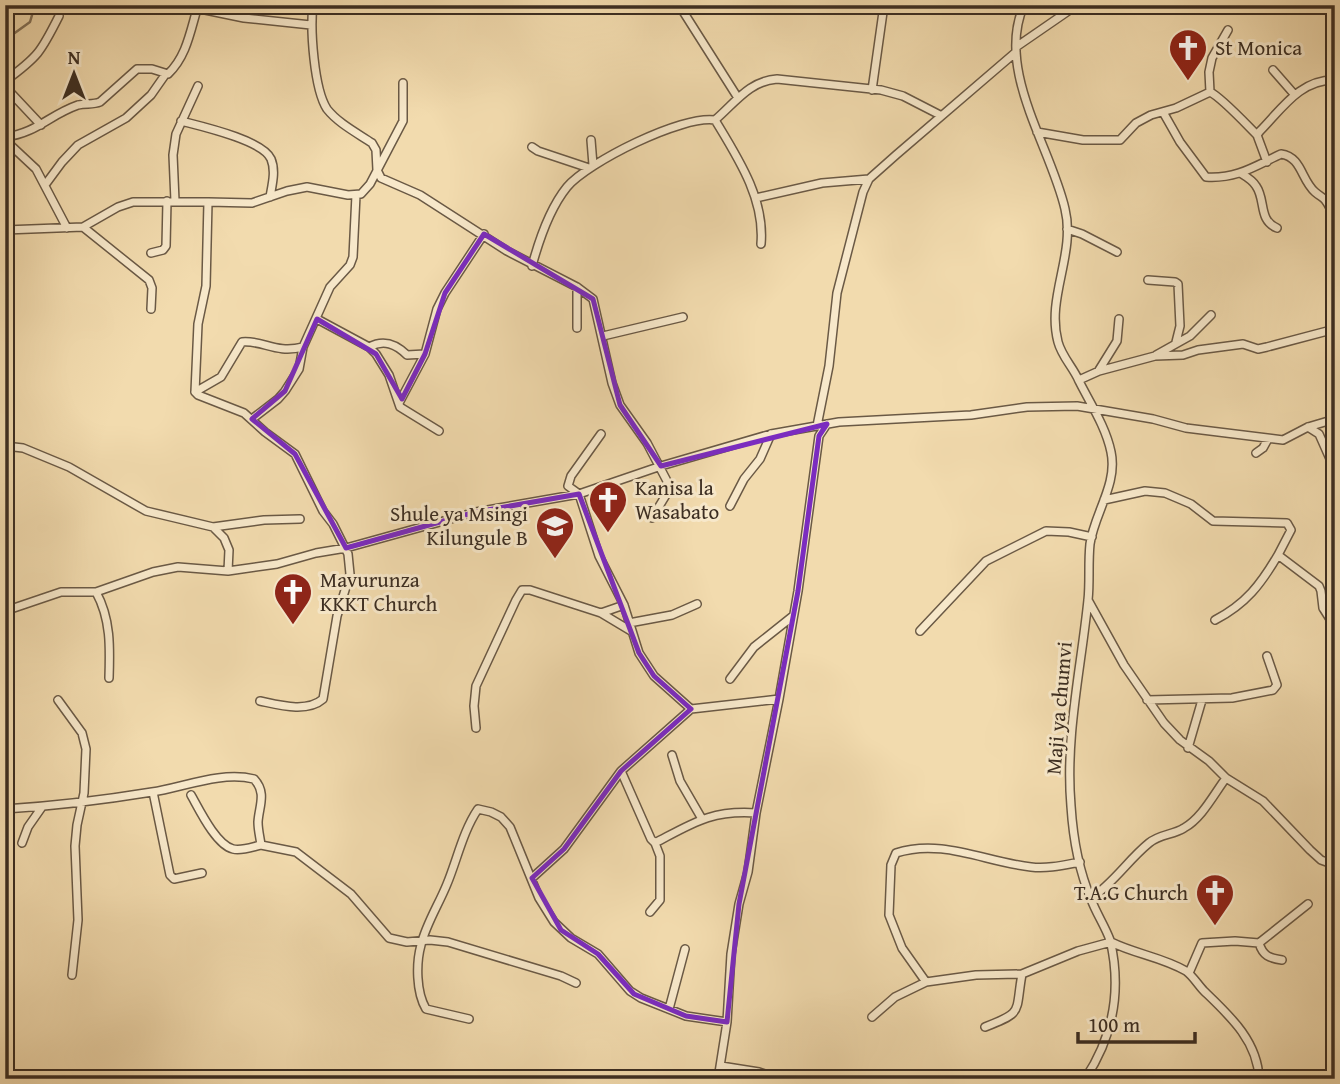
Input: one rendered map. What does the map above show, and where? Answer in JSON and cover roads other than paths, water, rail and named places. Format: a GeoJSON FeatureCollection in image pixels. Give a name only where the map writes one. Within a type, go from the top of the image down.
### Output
{"type":"FeatureCollection","features":[{"type":"Feature","properties":{"kind":"street"},"geometry":{"type":"LineString","coordinates":[[181,5],[261,21],[311,25]]}},
{"type":"Feature","properties":{"kind":"street"},"geometry":{"type":"LineString","coordinates":[[313,5],[311,25],[317,74],[326,107],[343,124],[372,143],[376,150],[377,170],[381,178],[420,195],[532,266],[593,299],[612,383],[620,405],[640,431],[667,481],[668,489],[664,500],[652,518]]}},
{"type":"Feature","properties":{"kind":"street"},"geometry":{"type":"LineString","coordinates":[[679,5],[738,98]]}},
{"type":"Feature","properties":{"kind":"street"},"geometry":{"type":"LineString","coordinates":[[872,90],[884,5]]}},
{"type":"Feature","properties":{"kind":"street","name":"Maji ya chumvi"},"geometry":{"type":"LineString","coordinates":[[1024,5],[1020,15],[1016,50],[1027,107],[1066,213],[1066,256],[1054,318],[1063,354],[1095,410],[1112,454],[1109,487],[1092,537],[1088,600],[1070,759],[1071,807],[1080,862],[1090,899],[1111,942],[1116,986],[1105,1044],[1085,1079]]}},
{"type":"Feature","properties":{"kind":"street"},"geometry":{"type":"LineString","coordinates":[[817,426],[829,366],[837,293],[852,230],[869,179],[1016,50],[1077,5]]}},
{"type":"Feature","properties":{"kind":"street"},"geometry":{"type":"LineString","coordinates":[[45,185],[78,145],[126,118],[178,64],[197,9]]}},
{"type":"Feature","properties":{"kind":"street"},"geometry":{"type":"LineString","coordinates":[[41,125],[5,83],[31,63],[41,51],[59,16]]}},
{"type":"Feature","properties":{"kind":"street"},"geometry":{"type":"LineString","coordinates":[[1210,92],[1209,72],[1212,58],[1228,30]]}},
{"type":"Feature","properties":{"kind":"street"},"geometry":{"type":"LineString","coordinates":[[5,138],[26,134],[49,118],[82,104],[93,105],[100,102],[137,69],[152,69],[165,75]]}},
{"type":"Feature","properties":{"kind":"street"},"geometry":{"type":"LineString","coordinates":[[1273,70],[1294,94]]}},
{"type":"Feature","properties":{"kind":"street"},"geometry":{"type":"LineString","coordinates":[[532,266],[551,215],[576,177],[668,128],[696,120],[715,120],[754,85],[765,80],[777,79],[872,90],[903,96],[940,116]]}},
{"type":"Feature","properties":{"kind":"street"},"geometry":{"type":"LineString","coordinates":[[1257,135],[1294,94],[1326,80],[1335,80]]}},
{"type":"Feature","properties":{"kind":"street"},"geometry":{"type":"LineString","coordinates":[[5,230],[83,227],[127,203],[252,203],[307,187],[356,195],[365,190],[403,121],[403,83]]}},
{"type":"Feature","properties":{"kind":"street"},"geometry":{"type":"LineString","coordinates":[[151,253],[163,250],[166,246],[174,146],[181,121],[198,86]]}},
{"type":"Feature","properties":{"kind":"street"},"geometry":{"type":"LineString","coordinates":[[1037,132],[1083,140],[1120,140],[1136,123],[1210,92],[1218,95],[1228,109],[1257,135],[1267,162]]}},
{"type":"Feature","properties":{"kind":"street"},"geometry":{"type":"LineString","coordinates":[[1163,112],[1180,142],[1206,177],[1242,174],[1282,154],[1296,160],[1315,192],[1325,198],[1330,208]]}},
{"type":"Feature","properties":{"kind":"street"},"geometry":{"type":"LineString","coordinates":[[715,120],[735,152],[756,198],[762,228],[761,244]]}},
{"type":"Feature","properties":{"kind":"street"},"geometry":{"type":"LineString","coordinates":[[181,121],[212,129],[264,150],[272,160],[274,173],[270,197]]}},
{"type":"Feature","properties":{"kind":"street"},"geometry":{"type":"LineString","coordinates":[[5,138],[36,169],[67,228]]}},
{"type":"Feature","properties":{"kind":"street"},"geometry":{"type":"LineString","coordinates":[[591,140],[591,167]]}},
{"type":"Feature","properties":{"kind":"street"},"geometry":{"type":"LineString","coordinates":[[532,147],[591,167]]}},
{"type":"Feature","properties":{"kind":"street"},"geometry":{"type":"LineString","coordinates":[[1242,174],[1257,187],[1264,217],[1269,224],[1277,228]]}},
{"type":"Feature","properties":{"kind":"street"},"geometry":{"type":"LineString","coordinates":[[756,198],[822,184],[869,179]]}},
{"type":"Feature","properties":{"kind":"street"},"geometry":{"type":"LineString","coordinates":[[252,419],[278,399],[299,369],[303,347],[330,287],[350,265],[353,257],[356,195]]}},
{"type":"Feature","properties":{"kind":"street"},"geometry":{"type":"LineString","coordinates":[[195,392],[198,324],[206,286],[208,202]]}},
{"type":"Feature","properties":{"kind":"street"},"geometry":{"type":"LineString","coordinates":[[83,227],[149,280],[152,288],[151,309]]}},
{"type":"Feature","properties":{"kind":"street"},"geometry":{"type":"LineString","coordinates":[[1067,229],[1117,252]]}},
{"type":"Feature","properties":{"kind":"street"},"geometry":{"type":"LineString","coordinates":[[399,403],[425,354],[437,309],[445,293],[484,234]]}},
{"type":"Feature","properties":{"kind":"street"},"geometry":{"type":"LineString","coordinates":[[1148,280],[1178,284],[1180,326],[1176,342]]}},
{"type":"Feature","properties":{"kind":"street"},"geometry":{"type":"LineString","coordinates":[[577,288],[577,328]]}},
{"type":"Feature","properties":{"kind":"street"},"geometry":{"type":"LineString","coordinates":[[1155,356],[1191,336],[1211,315]]}},
{"type":"Feature","properties":{"kind":"street"},"geometry":{"type":"LineString","coordinates":[[603,336],[683,317]]}},
{"type":"Feature","properties":{"kind":"street"},"geometry":{"type":"LineString","coordinates":[[317,319],[369,347],[389,375],[400,407],[439,431]]}},
{"type":"Feature","properties":{"kind":"street"},"geometry":{"type":"LineString","coordinates":[[1099,371],[1117,341],[1119,319]]}},
{"type":"Feature","properties":{"kind":"street"},"geometry":{"type":"LineString","coordinates":[[1079,380],[1099,371],[1155,356],[1183,355],[1198,350],[1243,344],[1258,349],[1335,329]]}},
{"type":"Feature","properties":{"kind":"street"},"geometry":{"type":"LineString","coordinates":[[195,392],[221,377],[242,342],[253,342],[282,350],[303,347]]}},
{"type":"Feature","properties":{"kind":"street"},"geometry":{"type":"LineString","coordinates":[[369,347],[377,343],[393,344],[407,355],[425,354]]}},
{"type":"Feature","properties":{"kind":"street"},"geometry":{"type":"LineString","coordinates":[[195,392],[239,410],[295,454],[346,548],[350,562],[350,574],[337,616],[323,699],[312,705],[293,706],[260,701]]}},
{"type":"Feature","properties":{"kind":"street"},"geometry":{"type":"LineString","coordinates":[[5,611],[61,592],[96,592],[153,572],[177,567],[228,571],[277,564],[476,512],[579,494],[661,466],[771,434],[827,424],[971,415],[1027,407],[1077,406],[1118,411],[1198,430],[1283,440],[1308,427],[1335,419]]}},
{"type":"Feature","properties":{"kind":"street"},"geometry":{"type":"LineString","coordinates":[[718,1079],[727,1022],[731,954],[739,904],[748,872],[756,813],[779,699],[819,436],[827,424]]}},
{"type":"Feature","properties":{"kind":"street"},"geometry":{"type":"LineString","coordinates":[[1308,427],[1319,434],[1335,470]]}},
{"type":"Feature","properties":{"kind":"street"},"geometry":{"type":"LineString","coordinates":[[601,434],[568,482],[568,486],[579,494],[599,556],[624,605],[635,646],[654,676],[691,709]]}},
{"type":"Feature","properties":{"kind":"street"},"geometry":{"type":"LineString","coordinates":[[730,506],[744,479],[761,459],[771,434]]}},
{"type":"Feature","properties":{"kind":"street"},"geometry":{"type":"LineString","coordinates":[[1256,453],[1268,439]]}},
{"type":"Feature","properties":{"kind":"street"},"geometry":{"type":"LineString","coordinates":[[5,446],[23,448],[69,467],[146,511],[213,527],[264,520],[300,519]]}},
{"type":"Feature","properties":{"kind":"street"},"geometry":{"type":"LineString","coordinates":[[1104,500],[1144,491],[1165,493],[1191,504],[1213,521],[1287,523],[1291,530],[1266,575],[1235,609],[1215,620]]}},
{"type":"Feature","properties":{"kind":"street"},"geometry":{"type":"LineString","coordinates":[[213,527],[224,538],[229,550],[228,571]]}},
{"type":"Feature","properties":{"kind":"street"},"geometry":{"type":"LineString","coordinates":[[920,631],[986,561],[1046,531],[1092,537]]}},
{"type":"Feature","properties":{"kind":"street"},"geometry":{"type":"LineString","coordinates":[[1278,555],[1316,583],[1321,590],[1323,608],[1335,627]]}},
{"type":"Feature","properties":{"kind":"street"},"geometry":{"type":"LineString","coordinates":[[476,728],[476,686],[520,592],[530,590],[601,612],[632,632]]}},
{"type":"Feature","properties":{"kind":"street"},"geometry":{"type":"LineString","coordinates":[[96,592],[105,609],[110,643],[109,678]]}},
{"type":"Feature","properties":{"kind":"street"},"geometry":{"type":"LineString","coordinates":[[1088,600],[1110,642],[1164,723],[1188,748],[1209,761],[1226,778],[1263,801],[1321,860],[1335,865]]}},
{"type":"Feature","properties":{"kind":"street"},"geometry":{"type":"LineString","coordinates":[[629,623],[671,615],[697,604]]}},
{"type":"Feature","properties":{"kind":"street"},"geometry":{"type":"LineString","coordinates":[[601,612],[624,605]]}},
{"type":"Feature","properties":{"kind":"street"},"geometry":{"type":"LineString","coordinates":[[1323,608],[1335,606]]}},
{"type":"Feature","properties":{"kind":"street"},"geometry":{"type":"LineString","coordinates":[[730,679],[754,647],[793,616]]}},
{"type":"Feature","properties":{"kind":"street"},"geometry":{"type":"LineString","coordinates":[[1147,701],[1244,697],[1273,690],[1277,685],[1267,656]]}},
{"type":"Feature","properties":{"kind":"street"},"geometry":{"type":"LineString","coordinates":[[532,878],[564,849],[621,771],[691,709],[779,699]]}},
{"type":"Feature","properties":{"kind":"street"},"geometry":{"type":"LineString","coordinates":[[58,700],[82,733],[86,749],[82,801],[76,825],[78,920],[72,975]]}},
{"type":"Feature","properties":{"kind":"street"},"geometry":{"type":"LineString","coordinates":[[1188,748],[1202,700]]}},
{"type":"Feature","properties":{"kind":"street"},"geometry":{"type":"LineString","coordinates":[[672,755],[680,781],[702,819]]}},
{"type":"Feature","properties":{"kind":"street"},"geometry":{"type":"LineString","coordinates":[[621,771],[660,856],[660,900],[650,912]]}},
{"type":"Feature","properties":{"kind":"street"},"geometry":{"type":"LineString","coordinates":[[5,809],[42,807],[153,792],[229,777],[254,779],[261,789],[262,807],[258,818],[261,845]]}},
{"type":"Feature","properties":{"kind":"street"},"geometry":{"type":"LineString","coordinates":[[1090,899],[1107,888],[1150,842],[1165,834],[1182,830],[1195,820],[1226,778]]}},
{"type":"Feature","properties":{"kind":"street"},"geometry":{"type":"LineString","coordinates":[[153,792],[170,875],[174,879],[180,879],[202,873]]}},
{"type":"Feature","properties":{"kind":"street"},"geometry":{"type":"LineString","coordinates":[[191,795],[206,822],[227,847],[245,849],[261,845],[296,852],[357,900],[389,938],[407,942],[448,943],[561,976],[576,983]]}},
{"type":"Feature","properties":{"kind":"street"},"geometry":{"type":"LineString","coordinates":[[22,843],[28,827],[42,807]]}},
{"type":"Feature","properties":{"kind":"street"},"geometry":{"type":"LineString","coordinates":[[469,1019],[435,1013],[424,1007],[419,974],[422,941],[471,820],[478,809],[501,817],[510,827],[539,898],[561,930],[581,946],[598,954],[630,991],[696,1018],[727,1022]]}},
{"type":"Feature","properties":{"kind":"street"},"geometry":{"type":"LineString","coordinates":[[655,843],[702,819],[725,813],[756,813]]}},
{"type":"Feature","properties":{"kind":"street"},"geometry":{"type":"LineString","coordinates":[[926,982],[902,948],[889,915],[891,865],[896,853],[927,848],[950,849],[1031,867],[1080,862]]}},
{"type":"Feature","properties":{"kind":"street"},"geometry":{"type":"LineString","coordinates":[[1189,973],[1202,943],[1259,943],[1308,904]]}},
{"type":"Feature","properties":{"kind":"street"},"geometry":{"type":"LineString","coordinates":[[872,1017],[895,997],[926,982],[976,975],[1022,974],[1078,951],[1111,942],[1127,950],[1168,962],[1189,973],[1231,1016],[1256,1056],[1259,1079]]}},
{"type":"Feature","properties":{"kind":"street"},"geometry":{"type":"LineString","coordinates":[[1259,943],[1262,953],[1271,959],[1282,960]]}},
{"type":"Feature","properties":{"kind":"street"},"geometry":{"type":"LineString","coordinates":[[669,1009],[685,948]]}},
{"type":"Feature","properties":{"kind":"street"},"geometry":{"type":"LineString","coordinates":[[985,1027],[1016,1012],[1022,974]]}},
{"type":"Feature","properties":{"kind":"street"},"geometry":{"type":"LineString","coordinates":[[721,1066],[760,1072],[780,1079]]}},
{"type":"Feature","properties":{"kind":"waterway"},"geometry":{"type":"LineString","coordinates":[[5,40],[30,22],[35,5]]}},
{"type":"Feature","properties":{"kind":"place","name":"St Monica"},"geometry":{"type":"Point","coordinates":[1188,82]}},
{"type":"Feature","properties":{"kind":"place","name":"Kanisa la Wasabato"},"geometry":{"type":"Point","coordinates":[608,534]}},
{"type":"Feature","properties":{"kind":"place","name":"Shule ya Msingi Kilungule B"},"geometry":{"type":"Point","coordinates":[555,560]}},
{"type":"Feature","properties":{"kind":"place","name":"Mavurunza KKKT Church"},"geometry":{"type":"Point","coordinates":[293,626]}},
{"type":"Feature","properties":{"kind":"place","name":"T.A.G Church"},"geometry":{"type":"Point","coordinates":[1215,927]}}]}
